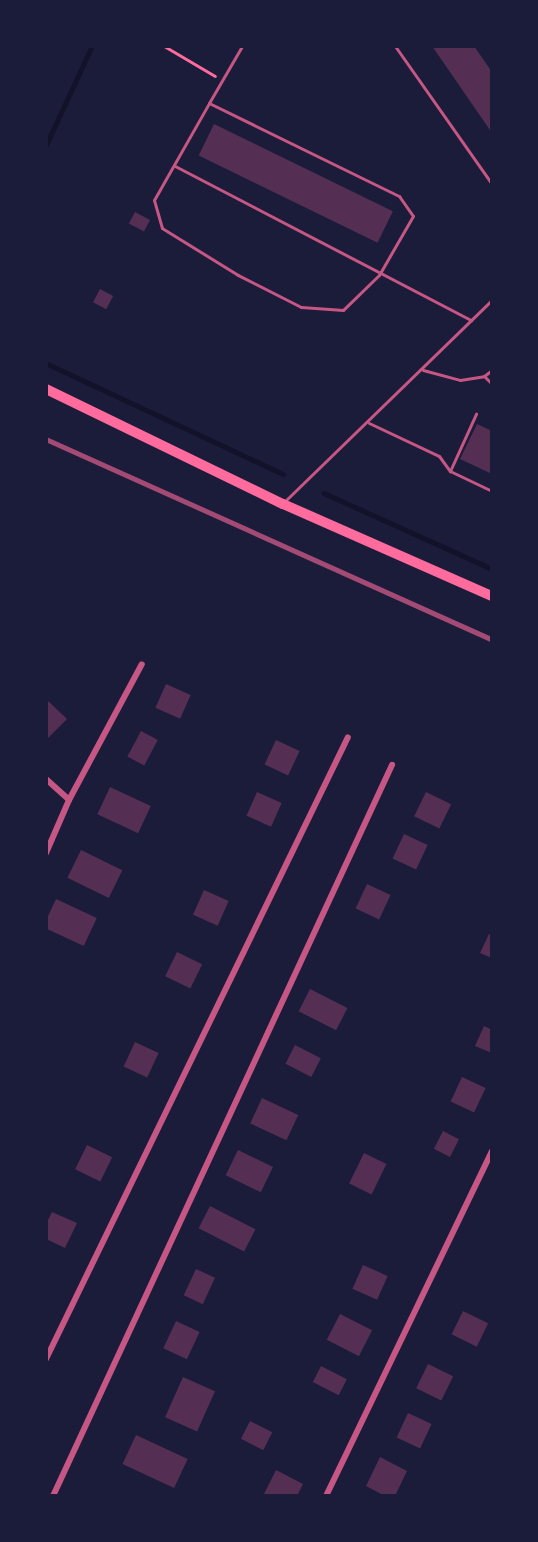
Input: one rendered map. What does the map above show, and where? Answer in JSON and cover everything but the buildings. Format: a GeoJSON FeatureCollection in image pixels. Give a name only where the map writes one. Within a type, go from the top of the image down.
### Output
{"type":"FeatureCollection","features":[{"type":"Feature","properties":{"kind":"main road"},"geometry":{"type":"LineString","coordinates":[[46,389],[283,504],[492,596]]}},
{"type":"Feature","properties":{"kind":"street"},"geometry":{"type":"LineString","coordinates":[[46,853],[69,800],[142,664]]}},
{"type":"Feature","properties":{"kind":"street"},"geometry":{"type":"LineString","coordinates":[[46,1359],[348,737]]}},
{"type":"Feature","properties":{"kind":"street"},"geometry":{"type":"LineString","coordinates":[[53,1496],[392,765]]}},
{"type":"Feature","properties":{"kind":"street"},"geometry":{"type":"LineString","coordinates":[[46,779],[69,800]]}},
{"type":"Feature","properties":{"kind":"street"},"geometry":{"type":"LineString","coordinates":[[326,1496],[492,1151]]}},
{"type":"Feature","properties":{"kind":"lane"},"geometry":{"type":"LineString","coordinates":[[209,103],[399,196],[413,216],[379,274],[344,310],[301,307],[238,275],[162,228],[154,200],[176,166],[209,103],[242,46]]}},
{"type":"Feature","properties":{"kind":"lane"},"geometry":{"type":"LineString","coordinates":[[395,46],[492,184]]}},
{"type":"Feature","properties":{"kind":"lane"},"geometry":{"type":"LineString","coordinates":[[176,166],[471,320]]}},
{"type":"Feature","properties":{"kind":"lane"},"geometry":{"type":"LineString","coordinates":[[283,504],[369,423],[492,300]]}},
{"type":"Feature","properties":{"kind":"lane"},"geometry":{"type":"LineString","coordinates":[[423,370],[460,380],[484,376],[492,370]]}},
{"type":"Feature","properties":{"kind":"lane"},"geometry":{"type":"LineString","coordinates":[[484,376],[492,384]]}},
{"type":"Feature","properties":{"kind":"lane"},"geometry":{"type":"LineString","coordinates":[[450,471],[476,414]]}},
{"type":"Feature","properties":{"kind":"lane"},"geometry":{"type":"LineString","coordinates":[[369,423],[439,456],[450,471],[492,491]]}},
{"type":"Feature","properties":{"kind":"path"},"geometry":{"type":"LineString","coordinates":[[164,46],[222,80]]}},
{"type":"Feature","properties":{"kind":"waterway"},"geometry":{"type":"LineString","coordinates":[[46,145],[92,46]]}},
{"type":"Feature","properties":{"kind":"waterway"},"geometry":{"type":"LineString","coordinates":[[46,363],[283,474]]}},
{"type":"Feature","properties":{"kind":"waterway"},"geometry":{"type":"LineString","coordinates":[[324,493],[492,569]]}},
{"type":"Feature","properties":{"kind":"railway"},"geometry":{"type":"LineString","coordinates":[[46,439],[492,639]]}}]}
